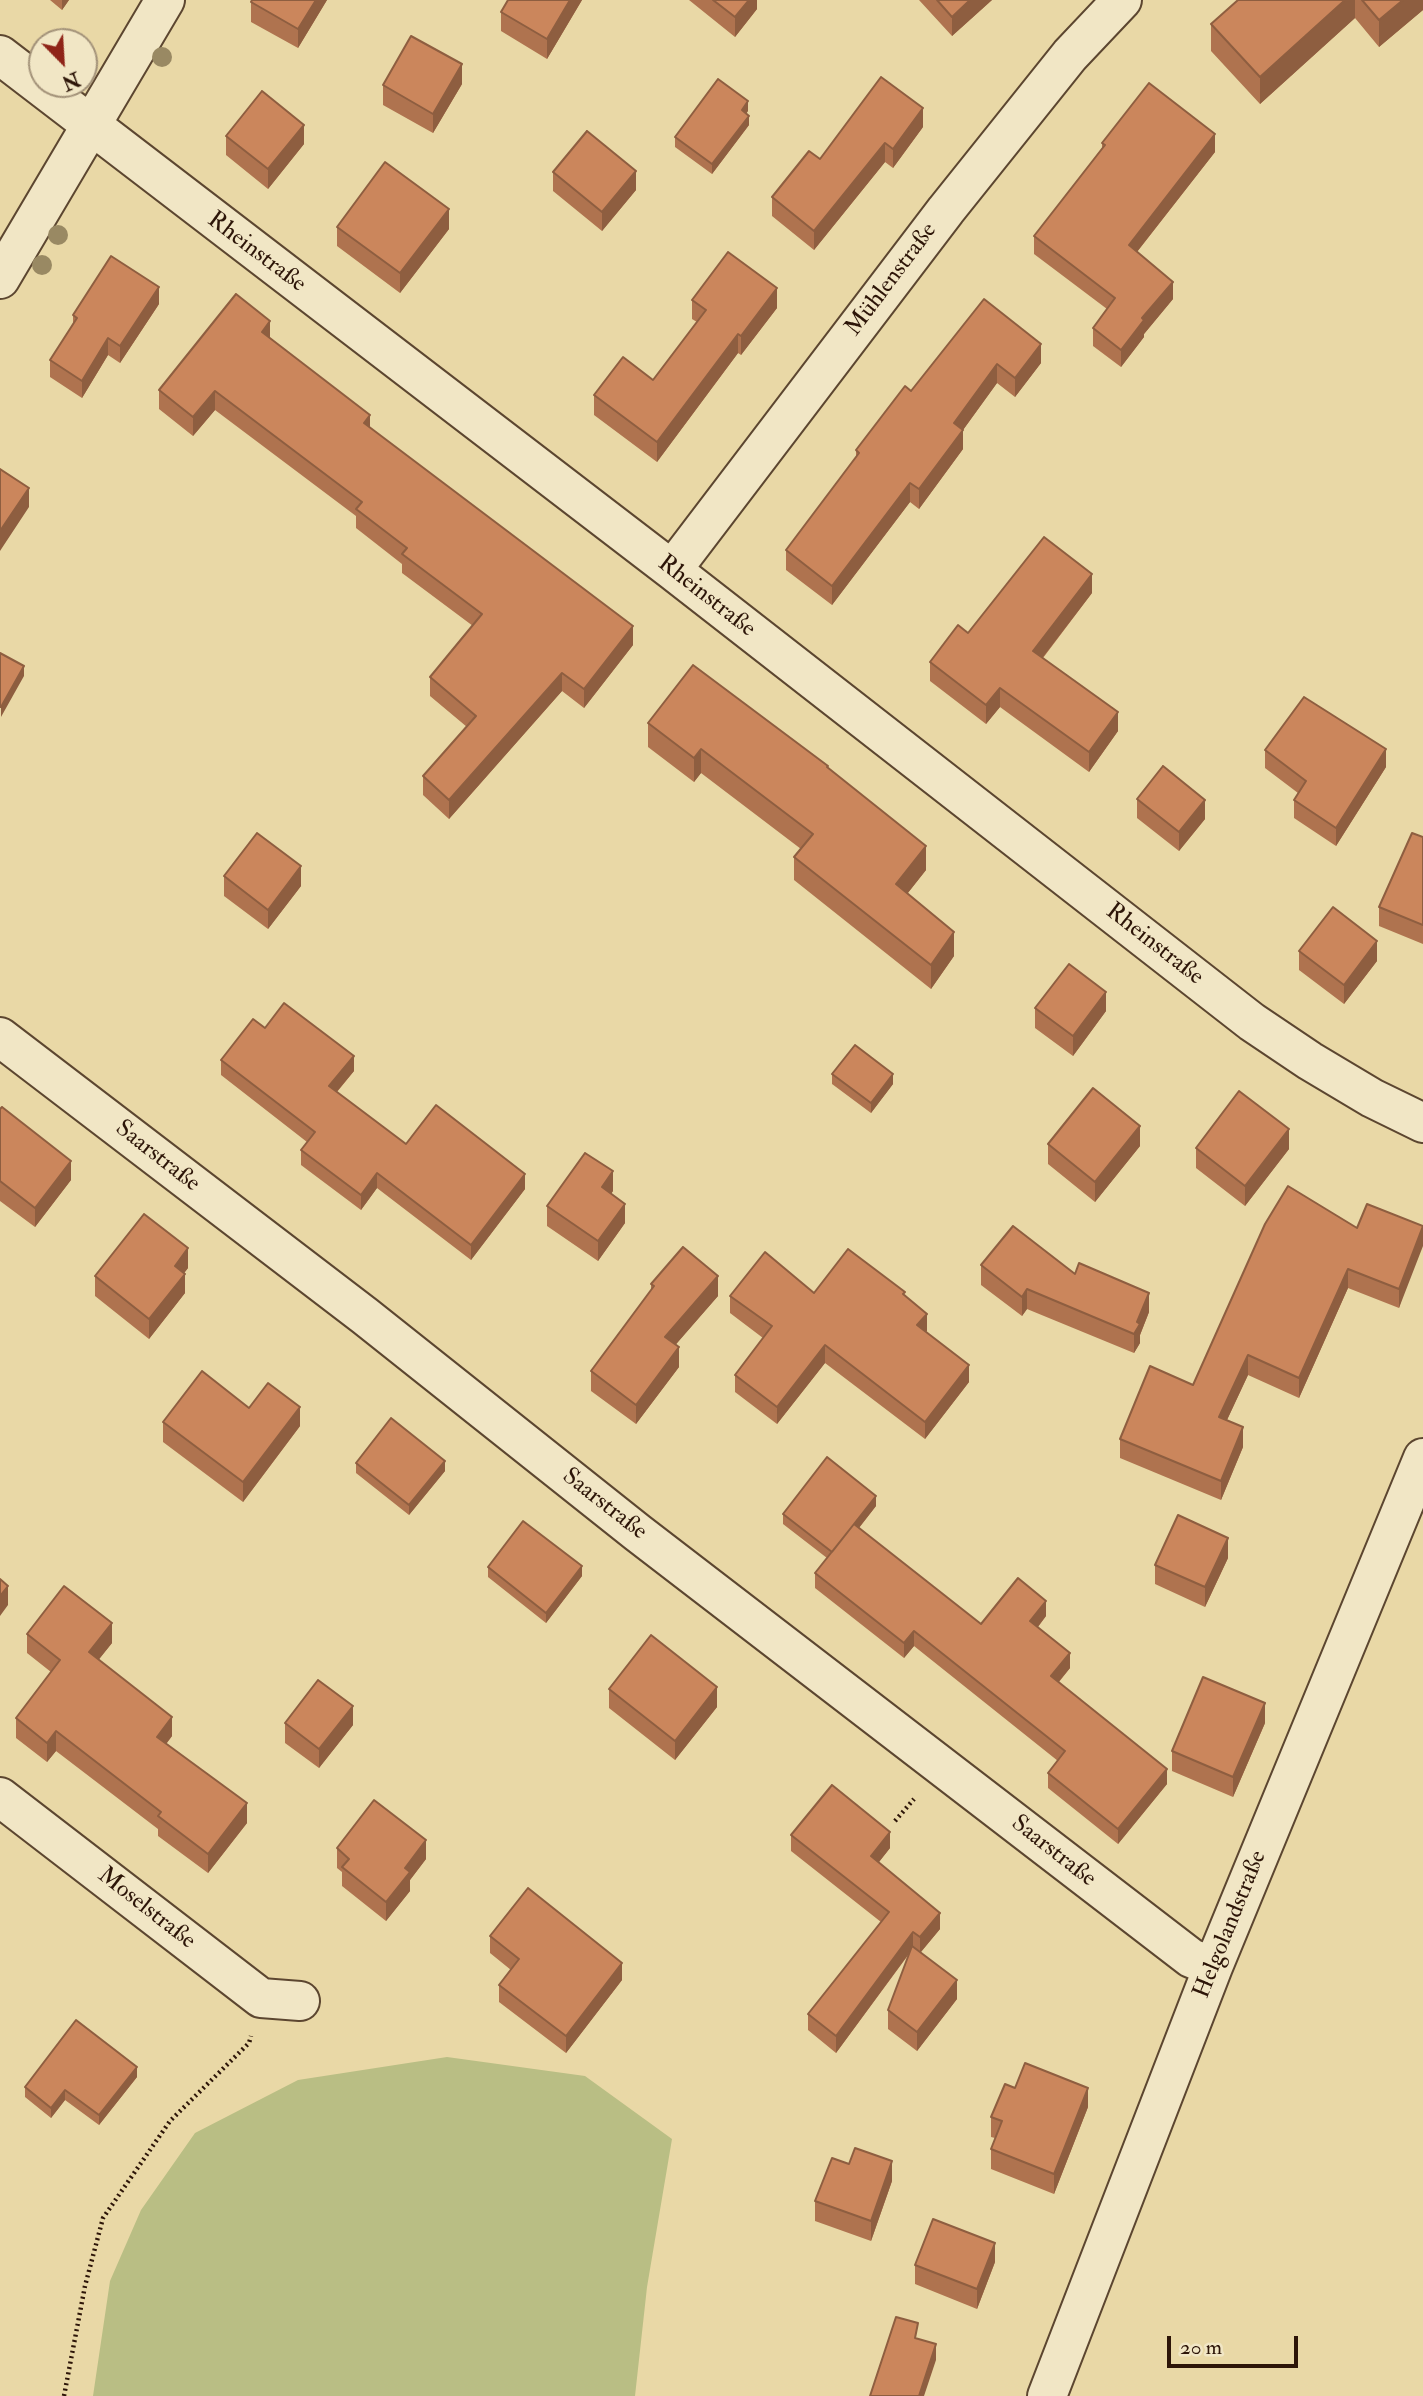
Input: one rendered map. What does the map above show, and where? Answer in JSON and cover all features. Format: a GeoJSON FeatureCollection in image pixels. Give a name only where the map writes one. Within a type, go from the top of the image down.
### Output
{"type":"FeatureCollection","features":[{"type":"Feature","properties":{"kind":"street"},"geometry":{"type":"LineString","coordinates":[[0,279],[165,0]]}},
{"type":"Feature","properties":{"kind":"street","name":"Mühlenstraße"},"geometry":{"type":"LineString","coordinates":[[672,570],[946,210],[1070,55],[1122,0]]}},
{"type":"Feature","properties":{"kind":"street","name":"Rheinstraße"},"geometry":{"type":"LineString","coordinates":[[0,55],[672,570],[1252,1022],[1310,1062],[1372,1098],[1423,1123]]}},
{"type":"Feature","properties":{"kind":"street","name":"Saarstraße"},"geometry":{"type":"LineString","coordinates":[[0,1037],[1191,1958],[1213,1967]]}},
{"type":"Feature","properties":{"kind":"street","name":"Helgolandstraße"},"geometry":{"type":"LineString","coordinates":[[1047,2396],[1213,1967],[1423,1458]]}},
{"type":"Feature","properties":{"kind":"street","name":"Moselstraße"},"geometry":{"type":"LineString","coordinates":[[0,1797],[261,1998]]}},
{"type":"Feature","properties":{"kind":"street"},"geometry":{"type":"LineString","coordinates":[[261,1998],[300,2001]]}},
{"type":"Feature","properties":{"kind":"path"},"geometry":{"type":"LineString","coordinates":[[895,1821],[914,1799]]}},
{"type":"Feature","properties":{"kind":"path"},"geometry":{"type":"LineString","coordinates":[[64,2396],[85,2286],[103,2218],[170,2122],[249,2043],[261,1998]]}},
{"type":"Feature","properties":{"kind":"green space"},"geometry":{"type":"Polygon","coordinates":[[[447,2057],[585,2076],[672,2139],[647,2287],[635,2396],[93,2396],[110,2281],[141,2210],[195,2133],[298,2080],[447,2057]]]}},
{"type":"Feature","properties":{"kind":"building"},"geometry":{"type":"Polygon","coordinates":[[[316,0],[298,29],[251,2],[316,0]]]}},
{"type":"Feature","properties":{"kind":"building"},"geometry":{"type":"Polygon","coordinates":[[[508,0],[570,0],[547,39],[501,12],[508,0]]]}},
{"type":"Feature","properties":{"kind":"building"},"geometry":{"type":"Polygon","coordinates":[[[713,0],[749,0],[735,17],[713,0]]]}},
{"type":"Feature","properties":{"kind":"building"},"geometry":{"type":"Polygon","coordinates":[[[937,0],[970,0],[952,17],[937,0]]]}},
{"type":"Feature","properties":{"kind":"building"},"geometry":{"type":"Polygon","coordinates":[[[1238,0],[1345,0],[1260,77],[1211,24],[1238,0]]]}},
{"type":"Feature","properties":{"kind":"building"},"geometry":{"type":"Polygon","coordinates":[[[1362,0],[1403,0],[1379,20],[1362,0]]]}},
{"type":"Feature","properties":{"kind":"building"},"geometry":{"type":"Polygon","coordinates":[[[411,36],[462,64],[433,114],[383,85],[411,36]]]}},
{"type":"Feature","properties":{"kind":"building"},"geometry":{"type":"Polygon","coordinates":[[[881,77],[923,108],[893,149],[885,143],[814,231],[772,197],[809,151],[820,159],[881,77]]]}},
{"type":"Feature","properties":{"kind":"building"},"geometry":{"type":"Polygon","coordinates":[[[718,79],[748,101],[742,110],[749,116],[712,164],[675,137],[718,79]]]}},
{"type":"Feature","properties":{"kind":"building"},"geometry":{"type":"Polygon","coordinates":[[[1149,83],[1215,134],[1129,245],[1173,282],[1142,318],[1144,320],[1121,350],[1093,328],[1115,298],[1034,236],[1149,83]]]}},
{"type":"Feature","properties":{"kind":"building"},"geometry":{"type":"Polygon","coordinates":[[[262,91],[304,125],[268,169],[226,136],[262,91]]]}},
{"type":"Feature","properties":{"kind":"building"},"geometry":{"type":"Polygon","coordinates":[[[587,131],[636,171],[602,212],[553,172],[587,131]]]}},
{"type":"Feature","properties":{"kind":"building"},"geometry":{"type":"Polygon","coordinates":[[[385,162],[449,209],[400,273],[337,227],[385,162]]]}},
{"type":"Feature","properties":{"kind":"building"},"geometry":{"type":"Polygon","coordinates":[[[728,252],[777,288],[741,336],[738,334],[657,442],[594,395],[623,357],[653,380],[706,310],[692,300],[728,252]]]}},
{"type":"Feature","properties":{"kind":"building"},"geometry":{"type":"Polygon","coordinates":[[[111,256],[159,287],[120,346],[108,338],[82,381],[50,360],[77,318],[73,315],[111,256]]]}},
{"type":"Feature","properties":{"kind":"building"},"geometry":{"type":"Polygon","coordinates":[[[236,294],[270,321],[262,332],[370,415],[364,423],[633,626],[584,689],[562,673],[449,800],[423,776],[476,716],[430,677],[482,614],[402,554],[407,548],[356,509],[362,502],[215,391],[193,417],[159,390],[236,294]]]}},
{"type":"Feature","properties":{"kind":"building"},"geometry":{"type":"Polygon","coordinates":[[[984,299],[1041,344],[1015,378],[997,364],[954,423],[963,430],[919,489],[910,483],[832,586],[786,550],[859,453],[856,450],[905,386],[911,391],[984,299]]]}},
{"type":"Feature","properties":{"kind":"building"},"geometry":{"type":"Polygon","coordinates":[[[0,469],[29,488],[0,531],[0,469]]]}},
{"type":"Feature","properties":{"kind":"building"},"geometry":{"type":"Polygon","coordinates":[[[1044,537],[1092,574],[1033,651],[1118,712],[1089,752],[1000,688],[986,705],[930,662],[958,625],[968,633],[1044,537]]]}},
{"type":"Feature","properties":{"kind":"building"},"geometry":{"type":"Polygon","coordinates":[[[0,653],[24,666],[1,707],[0,707],[0,653]]]}},
{"type":"Feature","properties":{"kind":"building"},"geometry":{"type":"Polygon","coordinates":[[[693,665],[828,766],[926,846],[896,884],[954,932],[931,965],[794,857],[813,834],[701,749],[694,758],[648,723],[693,665]]]}},
{"type":"Feature","properties":{"kind":"building"},"geometry":{"type":"Polygon","coordinates":[[[1304,697],[1386,749],[1336,828],[1294,800],[1306,781],[1265,750],[1304,697]]]}},
{"type":"Feature","properties":{"kind":"building"},"geometry":{"type":"Polygon","coordinates":[[[1163,766],[1205,800],[1179,832],[1137,799],[1163,766]]]}},
{"type":"Feature","properties":{"kind":"building"},"geometry":{"type":"Polygon","coordinates":[[[257,833],[301,866],[268,910],[224,876],[257,833]]]}},
{"type":"Feature","properties":{"kind":"building"},"geometry":{"type":"Polygon","coordinates":[[[1412,833],[1423,837],[1423,925],[1379,907],[1412,833]]]}},
{"type":"Feature","properties":{"kind":"building"},"geometry":{"type":"Polygon","coordinates":[[[1333,907],[1377,941],[1344,985],[1299,951],[1333,907]]]}},
{"type":"Feature","properties":{"kind":"building"},"geometry":{"type":"Polygon","coordinates":[[[1069,964],[1106,992],[1073,1036],[1035,1008],[1069,964]]]}},
{"type":"Feature","properties":{"kind":"building"},"geometry":{"type":"Polygon","coordinates":[[[284,1003],[354,1056],[329,1086],[406,1144],[436,1105],[525,1174],[471,1245],[377,1173],[361,1195],[301,1150],[315,1132],[221,1060],[253,1019],[265,1028],[284,1003]]]}},
{"type":"Feature","properties":{"kind":"building"},"geometry":{"type":"Polygon","coordinates":[[[855,1045],[893,1074],[871,1103],[832,1074],[855,1045]]]}},
{"type":"Feature","properties":{"kind":"building"},"geometry":{"type":"Polygon","coordinates":[[[1093,1088],[1140,1126],[1095,1182],[1048,1144],[1093,1088]]]}},
{"type":"Feature","properties":{"kind":"building"},"geometry":{"type":"Polygon","coordinates":[[[1239,1091],[1289,1129],[1245,1186],[1196,1148],[1239,1091]]]}},
{"type":"Feature","properties":{"kind":"building"},"geometry":{"type":"Polygon","coordinates":[[[2,1107],[71,1161],[35,1208],[0,1181],[2,1107]]]}},
{"type":"Feature","properties":{"kind":"building"},"geometry":{"type":"Polygon","coordinates":[[[585,1153],[613,1171],[602,1187],[625,1204],[598,1241],[547,1206],[585,1153]]]}},
{"type":"Feature","properties":{"kind":"building"},"geometry":{"type":"Polygon","coordinates":[[[1288,1186],[1357,1228],[1367,1204],[1423,1226],[1399,1289],[1348,1269],[1299,1378],[1248,1355],[1219,1417],[1243,1427],[1221,1481],[1120,1439],[1150,1366],[1193,1385],[1265,1224],[1288,1186]]]}},
{"type":"Feature","properties":{"kind":"building"},"geometry":{"type":"Polygon","coordinates":[[[144,1214],[188,1248],[175,1266],[185,1274],[149,1319],[95,1276],[144,1214]]]}},
{"type":"Feature","properties":{"kind":"building"},"geometry":{"type":"Polygon","coordinates":[[[1013,1226],[1075,1274],[1079,1263],[1149,1293],[1137,1322],[1140,1324],[1134,1334],[1027,1289],[1022,1297],[981,1265],[1013,1226]]]}},
{"type":"Feature","properties":{"kind":"building"},"geometry":{"type":"Polygon","coordinates":[[[683,1247],[718,1276],[665,1337],[679,1347],[636,1405],[591,1371],[654,1286],[651,1284],[683,1247]]]}},
{"type":"Feature","properties":{"kind":"building"},"geometry":{"type":"Polygon","coordinates":[[[848,1249],[905,1292],[903,1294],[927,1314],[917,1325],[969,1365],[925,1422],[825,1345],[777,1407],[735,1375],[772,1326],[730,1296],[765,1252],[814,1293],[848,1249]]]}},
{"type":"Feature","properties":{"kind":"building"},"geometry":{"type":"Polygon","coordinates":[[[202,1371],[249,1408],[268,1383],[300,1407],[243,1482],[163,1422],[202,1371]]]}},
{"type":"Feature","properties":{"kind":"building"},"geometry":{"type":"Polygon","coordinates":[[[391,1418],[445,1461],[409,1505],[356,1463],[391,1418]]]}},
{"type":"Feature","properties":{"kind":"building"},"geometry":{"type":"Polygon","coordinates":[[[827,1457],[876,1496],[832,1552],[783,1514],[827,1457]]]}},
{"type":"Feature","properties":{"kind":"building"},"geometry":{"type":"Polygon","coordinates":[[[1178,1515],[1228,1538],[1205,1587],[1155,1565],[1178,1515]]]}},
{"type":"Feature","properties":{"kind":"building"},"geometry":{"type":"Polygon","coordinates":[[[523,1521],[582,1566],[546,1613],[488,1567],[523,1521]]]}},
{"type":"Feature","properties":{"kind":"building"},"geometry":{"type":"Polygon","coordinates":[[[854,1524],[981,1624],[1018,1578],[1046,1601],[1030,1621],[1070,1653],[1051,1676],[1167,1769],[1118,1829],[1048,1773],[1065,1751],[914,1631],[904,1643],[815,1573],[854,1524]]]}},
{"type":"Feature","properties":{"kind":"building"},"geometry":{"type":"Polygon","coordinates":[[[0,1579],[8,1586],[0,1596],[0,1579]]]}},
{"type":"Feature","properties":{"kind":"building"},"geometry":{"type":"Polygon","coordinates":[[[64,1586],[112,1623],[89,1652],[172,1717],[157,1737],[247,1803],[208,1854],[158,1816],[161,1812],[56,1731],[47,1743],[16,1718],[60,1660],[27,1634],[64,1586]]]}},
{"type":"Feature","properties":{"kind":"building"},"geometry":{"type":"Polygon","coordinates":[[[651,1635],[717,1687],[675,1741],[609,1689],[651,1635]]]}},
{"type":"Feature","properties":{"kind":"building"},"geometry":{"type":"Polygon","coordinates":[[[1203,1677],[1265,1703],[1233,1777],[1172,1751],[1203,1677]]]}},
{"type":"Feature","properties":{"kind":"building"},"geometry":{"type":"Polygon","coordinates":[[[318,1680],[353,1706],[319,1749],[285,1723],[318,1680]]]}},
{"type":"Feature","properties":{"kind":"building"},"geometry":{"type":"Polygon","coordinates":[[[832,1785],[890,1832],[871,1856],[940,1913],[920,1937],[913,1932],[836,2036],[808,2014],[889,1912],[791,1835],[832,1785]]]}},
{"type":"Feature","properties":{"kind":"building"},"geometry":{"type":"Polygon","coordinates":[[[374,1800],[426,1840],[405,1868],[410,1872],[386,1902],[342,1867],[349,1859],[337,1848],[374,1800]]]}},
{"type":"Feature","properties":{"kind":"building"},"geometry":{"type":"Polygon","coordinates":[[[528,1888],[622,1963],[566,2036],[499,1985],[519,1959],[490,1936],[528,1888]]]}},
{"type":"Feature","properties":{"kind":"building"},"geometry":{"type":"Polygon","coordinates":[[[912,1946],[957,1980],[917,2032],[888,2010],[912,1946]]]}},
{"type":"Feature","properties":{"kind":"building"},"geometry":{"type":"Polygon","coordinates":[[[76,2020],[137,2067],[99,2115],[65,2090],[51,2108],[25,2087],[76,2020]]]}},
{"type":"Feature","properties":{"kind":"building"},"geometry":{"type":"Polygon","coordinates":[[[1025,2063],[1088,2088],[1054,2174],[991,2149],[1002,2121],[991,2117],[1005,2084],[1015,2088],[1025,2063]]]}},
{"type":"Feature","properties":{"kind":"building"},"geometry":{"type":"Polygon","coordinates":[[[855,2148],[892,2161],[871,2221],[815,2201],[832,2158],[849,2164],[855,2148]]]}},
{"type":"Feature","properties":{"kind":"building"},"geometry":{"type":"Polygon","coordinates":[[[933,2219],[995,2243],[977,2289],[915,2265],[933,2219]]]}},
{"type":"Feature","properties":{"kind":"building"},"geometry":{"type":"Polygon","coordinates":[[[896,2317],[918,2323],[915,2338],[936,2344],[919,2396],[870,2396],[896,2317]]]}}]}
